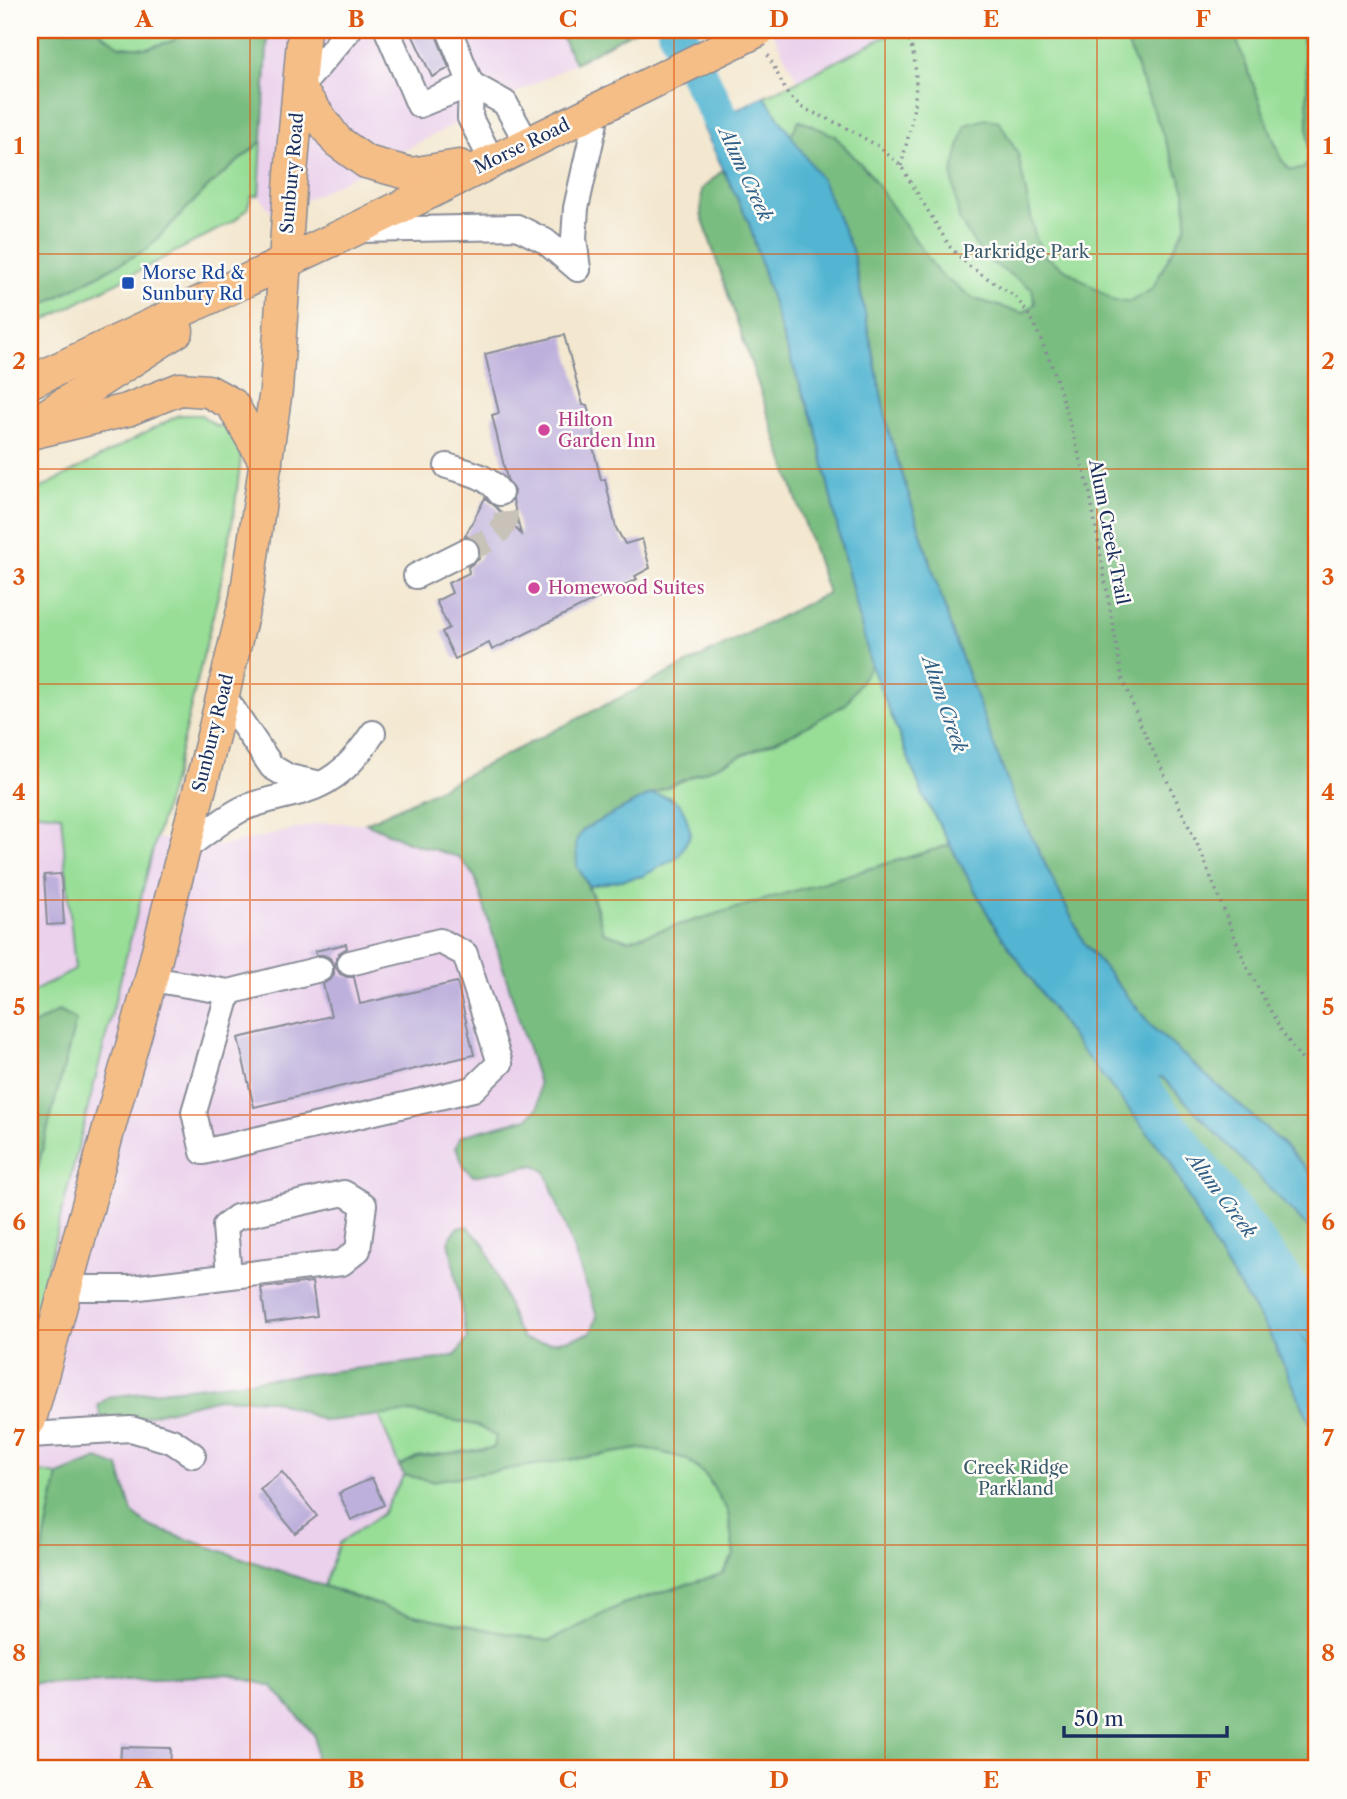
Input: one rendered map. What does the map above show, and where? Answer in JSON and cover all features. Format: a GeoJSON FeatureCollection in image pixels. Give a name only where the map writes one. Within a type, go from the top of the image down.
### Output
{"type":"FeatureCollection","features":[{"type":"Feature","properties":{"kind":"main road","name":"Sunbury Road"},"geometry":{"type":"LineString","coordinates":[[30,1420],[152,979],[246,598],[276,390],[304,30]]}},
{"type":"Feature","properties":{"kind":"main road","name":"Morse Road"},"geometry":{"type":"LineString","coordinates":[[30,382],[354,230],[598,109],[762,41]]}},
{"type":"Feature","properties":{"kind":"main road"},"geometry":{"type":"LineString","coordinates":[[299,89],[337,141],[366,162],[411,174],[492,161]]}},
{"type":"Feature","properties":{"kind":"main road","name":"Morse Road"},"geometry":{"type":"LineString","coordinates":[[30,426],[285,262]]}},
{"type":"Feature","properties":{"kind":"main road"},"geometry":{"type":"LineString","coordinates":[[30,433],[127,410],[180,389],[208,391],[232,404],[266,463]]}},
{"type":"Feature","properties":{"kind":"lane"},"geometry":{"type":"LineString","coordinates":[[299,89],[349,30]]}},
{"type":"Feature","properties":{"kind":"lane"},"geometry":{"type":"LineString","coordinates":[[387,30],[419,105],[471,84]]}},
{"type":"Feature","properties":{"kind":"lane"},"geometry":{"type":"LineString","coordinates":[[449,30],[471,84],[470,118],[492,161]]}},
{"type":"Feature","properties":{"kind":"lane"},"geometry":{"type":"LineString","coordinates":[[471,84],[505,103],[527,143]]}},
{"type":"Feature","properties":{"kind":"lane"},"geometry":{"type":"LineString","coordinates":[[354,230],[517,227],[545,241],[578,269],[574,238],[576,208],[598,109]]}},
{"type":"Feature","properties":{"kind":"lane"},"geometry":{"type":"LineString","coordinates":[[447,466],[487,480],[500,493]]}},
{"type":"Feature","properties":{"kind":"lane"},"geometry":{"type":"LineString","coordinates":[[416,576],[466,551]]}},
{"type":"Feature","properties":{"kind":"lane"},"geometry":{"type":"LineString","coordinates":[[223,695],[272,767],[289,777],[321,784]]}},
{"type":"Feature","properties":{"kind":"lane"},"geometry":{"type":"LineString","coordinates":[[184,849],[240,810],[321,784],[353,762],[373,733]]}},
{"type":"Feature","properties":{"kind":"lane"},"geometry":{"type":"LineString","coordinates":[[229,992],[194,1112],[203,1152],[473,1089],[500,1063],[465,954],[439,941],[350,963]]}},
{"type":"Feature","properties":{"kind":"lane"},"geometry":{"type":"LineString","coordinates":[[152,979],[229,992],[320,969]]}},
{"type":"Feature","properties":{"kind":"lane"},"geometry":{"type":"LineString","coordinates":[[65,1288],[131,1288],[342,1263],[358,1250],[364,1205],[344,1193],[237,1217],[225,1226],[229,1276]]}},
{"type":"Feature","properties":{"kind":"lane"},"geometry":{"type":"LineString","coordinates":[[30,1435],[131,1429],[172,1441],[193,1455]]}},
{"type":"Feature","properties":{"kind":"path"},"geometry":{"type":"LineString","coordinates":[[901,166],[915,102],[916,67],[911,41],[905,30]]}},
{"type":"Feature","properties":{"kind":"path","name":"Alum Creek Trail"},"geometry":{"type":"LineString","coordinates":[[762,41],[788,95],[803,108],[878,146],[901,166],[950,247],[969,266],[1016,297],[1033,321],[1055,371],[1089,488],[1122,677],[1200,850],[1246,965],[1282,1030],[1317,1082]]}},
{"type":"Feature","properties":{"kind":"shaded area"},"geometry":{"type":"Polygon","coordinates":[[[268,30],[558,30],[575,63],[274,216],[259,195],[268,30]]]}},
{"type":"Feature","properties":{"kind":"shaded area"},"geometry":{"type":"Polygon","coordinates":[[[771,30],[898,30],[798,81],[771,30]]]}},
{"type":"Feature","properties":{"kind":"shaded area"},"geometry":{"type":"Polygon","coordinates":[[[30,812],[61,815],[75,970],[30,993],[30,812]]]}},
{"type":"Feature","properties":{"kind":"shaded area"},"geometry":{"type":"Polygon","coordinates":[[[322,823],[366,823],[408,842],[459,857],[475,877],[539,1084],[538,1107],[528,1118],[461,1136],[473,1176],[535,1165],[546,1172],[598,1316],[591,1334],[535,1343],[523,1339],[449,1240],[467,1339],[456,1355],[108,1397],[98,1406],[104,1427],[218,1398],[273,1400],[325,1421],[379,1415],[404,1475],[382,1514],[339,1543],[324,1586],[149,1526],[132,1512],[119,1467],[98,1459],[58,1475],[30,1470],[30,1338],[156,838],[222,846],[322,823]]]}},
{"type":"Feature","properties":{"kind":"shaded area"},"geometry":{"type":"Polygon","coordinates":[[[229,1675],[272,1686],[315,1736],[316,1769],[30,1769],[30,1683],[229,1675]]]}},
{"type":"Feature","properties":{"kind":"green space"},"geometry":{"type":"Polygon","coordinates":[[[30,30],[97,30],[119,46],[146,48],[173,41],[182,30],[268,30],[262,141],[208,187],[147,249],[30,312],[30,30]]]}},
{"type":"Feature","properties":{"kind":"green space"},"geometry":{"type":"Polygon","coordinates":[[[97,30],[182,30],[173,41],[146,48],[119,46],[97,30]]]}},
{"type":"Feature","properties":{"kind":"green space"},"geometry":{"type":"Polygon","coordinates":[[[558,30],[635,30],[575,63],[558,30]]]}},
{"type":"Feature","properties":{"kind":"green space","name":"Parkridge Park"},"geometry":{"type":"Polygon","coordinates":[[[898,30],[1299,30],[1302,36],[1307,74],[1309,161],[1303,169],[1317,889],[1317,1324],[1157,1109],[764,96],[898,30]]]}},
{"type":"Feature","properties":{"kind":"green space","name":"Parkridge Park"},"geometry":{"type":"Polygon","coordinates":[[[1122,30],[1233,30],[1281,159],[1290,170],[1303,169],[1309,161],[1307,74],[1299,30],[1317,30],[1313,375],[1317,433],[1317,1180],[1282,1143],[1153,1028],[1084,943],[1016,806],[953,634],[889,433],[852,250],[791,135],[799,120],[834,135],[869,173],[939,274],[975,299],[1023,313],[1035,304],[1032,289],[983,257],[959,219],[952,174],[965,125],[986,119],[999,121],[1018,154],[1035,236],[1045,256],[1115,301],[1131,301],[1152,289],[1186,225],[1185,191],[1122,30]]]}},
{"type":"Feature","properties":{"kind":"green space"},"geometry":{"type":"Polygon","coordinates":[[[262,141],[259,195],[251,196],[247,209],[234,221],[30,328],[30,312],[147,249],[208,187],[262,141]]]}},
{"type":"Feature","properties":{"kind":"green space","name":"Creek Ridge Parkland"},"geometry":{"type":"Polygon","coordinates":[[[723,170],[749,223],[785,344],[816,429],[871,665],[846,704],[796,732],[651,794],[584,829],[577,866],[593,898],[603,932],[628,940],[950,845],[994,925],[1079,1047],[1169,1159],[1214,1247],[1268,1331],[1317,1437],[1317,1769],[316,1769],[315,1736],[272,1686],[229,1675],[30,1683],[30,1611],[58,1475],[98,1459],[119,1467],[132,1512],[149,1526],[399,1612],[534,1639],[550,1641],[623,1604],[722,1574],[734,1555],[728,1512],[707,1477],[687,1459],[645,1448],[431,1481],[404,1475],[399,1466],[417,1457],[494,1448],[496,1436],[476,1425],[412,1412],[325,1421],[273,1400],[218,1398],[103,1427],[98,1406],[108,1397],[456,1355],[467,1339],[449,1240],[457,1228],[467,1226],[485,1245],[523,1339],[548,1342],[591,1333],[597,1316],[546,1172],[535,1165],[473,1176],[464,1166],[456,1147],[461,1136],[528,1118],[538,1107],[539,1084],[475,877],[459,857],[408,842],[366,823],[828,593],[701,214],[702,189],[723,170]]]}},
{"type":"Feature","properties":{"kind":"green space"},"geometry":{"type":"Polygon","coordinates":[[[179,415],[201,415],[218,427],[229,420],[241,458],[234,513],[219,591],[175,772],[30,1338],[30,1197],[76,1020],[37,1023],[30,1029],[30,993],[75,970],[61,815],[30,812],[30,494],[179,415]]]}},
{"type":"Feature","properties":{"kind":"green space"},"geometry":{"type":"Polygon","coordinates":[[[871,665],[923,795],[950,845],[628,940],[603,932],[589,886],[643,876],[671,797],[651,794],[796,732],[845,704],[871,665]]]}},
{"type":"Feature","properties":{"kind":"green space"},"geometry":{"type":"Polygon","coordinates":[[[59,1011],[76,1020],[30,1197],[30,1029],[59,1011]]]}},
{"type":"Feature","properties":{"kind":"green space"},"geometry":{"type":"Polygon","coordinates":[[[1162,1077],[1317,1237],[1317,1358],[1147,1100],[1149,1084],[1155,1078],[1162,1077]]]}},
{"type":"Feature","properties":{"kind":"green space"},"geometry":{"type":"Polygon","coordinates":[[[412,1412],[476,1425],[497,1436],[495,1448],[417,1457],[399,1466],[379,1415],[412,1412]]]}},
{"type":"Feature","properties":{"kind":"green space"},"geometry":{"type":"Polygon","coordinates":[[[645,1448],[687,1459],[707,1477],[728,1512],[734,1555],[722,1574],[623,1604],[550,1641],[399,1612],[324,1586],[339,1543],[382,1514],[404,1475],[431,1481],[645,1448]]]}},
{"type":"Feature","properties":{"kind":"green space"},"geometry":{"type":"Polygon","coordinates":[[[35,1471],[58,1475],[30,1611],[30,1491],[35,1471]]]}},
{"type":"Feature","properties":{"kind":"water"},"geometry":{"type":"Polygon","coordinates":[[[764,96],[823,182],[852,250],[889,433],[953,634],[1016,805],[1084,943],[1153,1028],[1282,1143],[1317,1180],[1317,1237],[1162,1077],[1155,1078],[1149,1084],[1147,1100],[1317,1358],[1317,1437],[1268,1331],[1214,1247],[1169,1159],[1079,1047],[994,925],[923,795],[871,665],[816,429],[785,344],[749,223],[703,127],[764,96]]]}},
{"type":"Feature","properties":{"kind":"water"},"geometry":{"type":"Polygon","coordinates":[[[651,794],[676,801],[686,816],[691,834],[678,857],[643,876],[589,886],[577,866],[576,841],[584,829],[651,794]]]}},
{"type":"Feature","properties":{"kind":"building"},"geometry":{"type":"Polygon","coordinates":[[[410,30],[434,30],[449,68],[432,77],[410,30]]]}},
{"type":"Feature","properties":{"kind":"building"},"geometry":{"type":"Polygon","coordinates":[[[564,335],[583,405],[587,405],[597,445],[593,446],[601,480],[605,479],[616,528],[625,544],[642,539],[650,568],[635,576],[637,579],[492,650],[489,643],[455,659],[442,632],[449,628],[436,601],[452,593],[448,583],[469,573],[468,567],[479,559],[479,544],[474,538],[465,536],[485,498],[521,534],[513,500],[514,490],[507,479],[492,415],[499,413],[485,354],[564,335]]]}},
{"type":"Feature","properties":{"kind":"building"},"geometry":{"type":"Polygon","coordinates":[[[61,874],[64,924],[47,925],[44,875],[61,874]]]}},
{"type":"Feature","properties":{"kind":"building"},"geometry":{"type":"Polygon","coordinates":[[[346,944],[347,948],[339,953],[335,966],[340,974],[354,977],[360,1004],[457,982],[474,1055],[254,1107],[238,1038],[331,1016],[323,984],[331,979],[334,966],[330,958],[316,955],[315,951],[346,944]]]}},
{"type":"Feature","properties":{"kind":"building"},"geometry":{"type":"Polygon","coordinates":[[[312,1282],[317,1316],[266,1323],[261,1288],[312,1282]]]}},
{"type":"Feature","properties":{"kind":"building"},"geometry":{"type":"Polygon","coordinates":[[[282,1472],[317,1516],[295,1533],[260,1489],[282,1472]]]}},
{"type":"Feature","properties":{"kind":"building"},"geometry":{"type":"Polygon","coordinates":[[[372,1478],[384,1505],[351,1520],[339,1493],[372,1478]]]}},
{"type":"Feature","properties":{"kind":"building"},"geometry":{"type":"Polygon","coordinates":[[[121,1747],[171,1748],[170,1769],[120,1769],[121,1747]]]}},
{"type":"Feature","properties":{"kind":"waterway","name":"Alum Creek"},"geometry":{"type":"LineString","coordinates":[[676,30],[743,164]]}},
{"type":"Feature","properties":{"kind":"waterway","name":"Alum Creek"},"geometry":{"type":"LineString","coordinates":[[1118,1052],[1157,1109],[1317,1324]]}},
{"type":"Feature","properties":{"kind":"tunnel"},"geometry":{"type":"LineString","coordinates":[[466,551],[494,536],[505,524],[505,506],[500,493]]}},
{"type":"Feature","properties":{"kind":"place","name":"Morse Rd & Sunbury Rd"},"geometry":{"type":"Point","coordinates":[128,283]}},
{"type":"Feature","properties":{"kind":"place","name":"Hilton Garden Inn"},"geometry":{"type":"Point","coordinates":[544,430]}},
{"type":"Feature","properties":{"kind":"place","name":"Homewood Suites"},"geometry":{"type":"Point","coordinates":[534,588]}}]}
